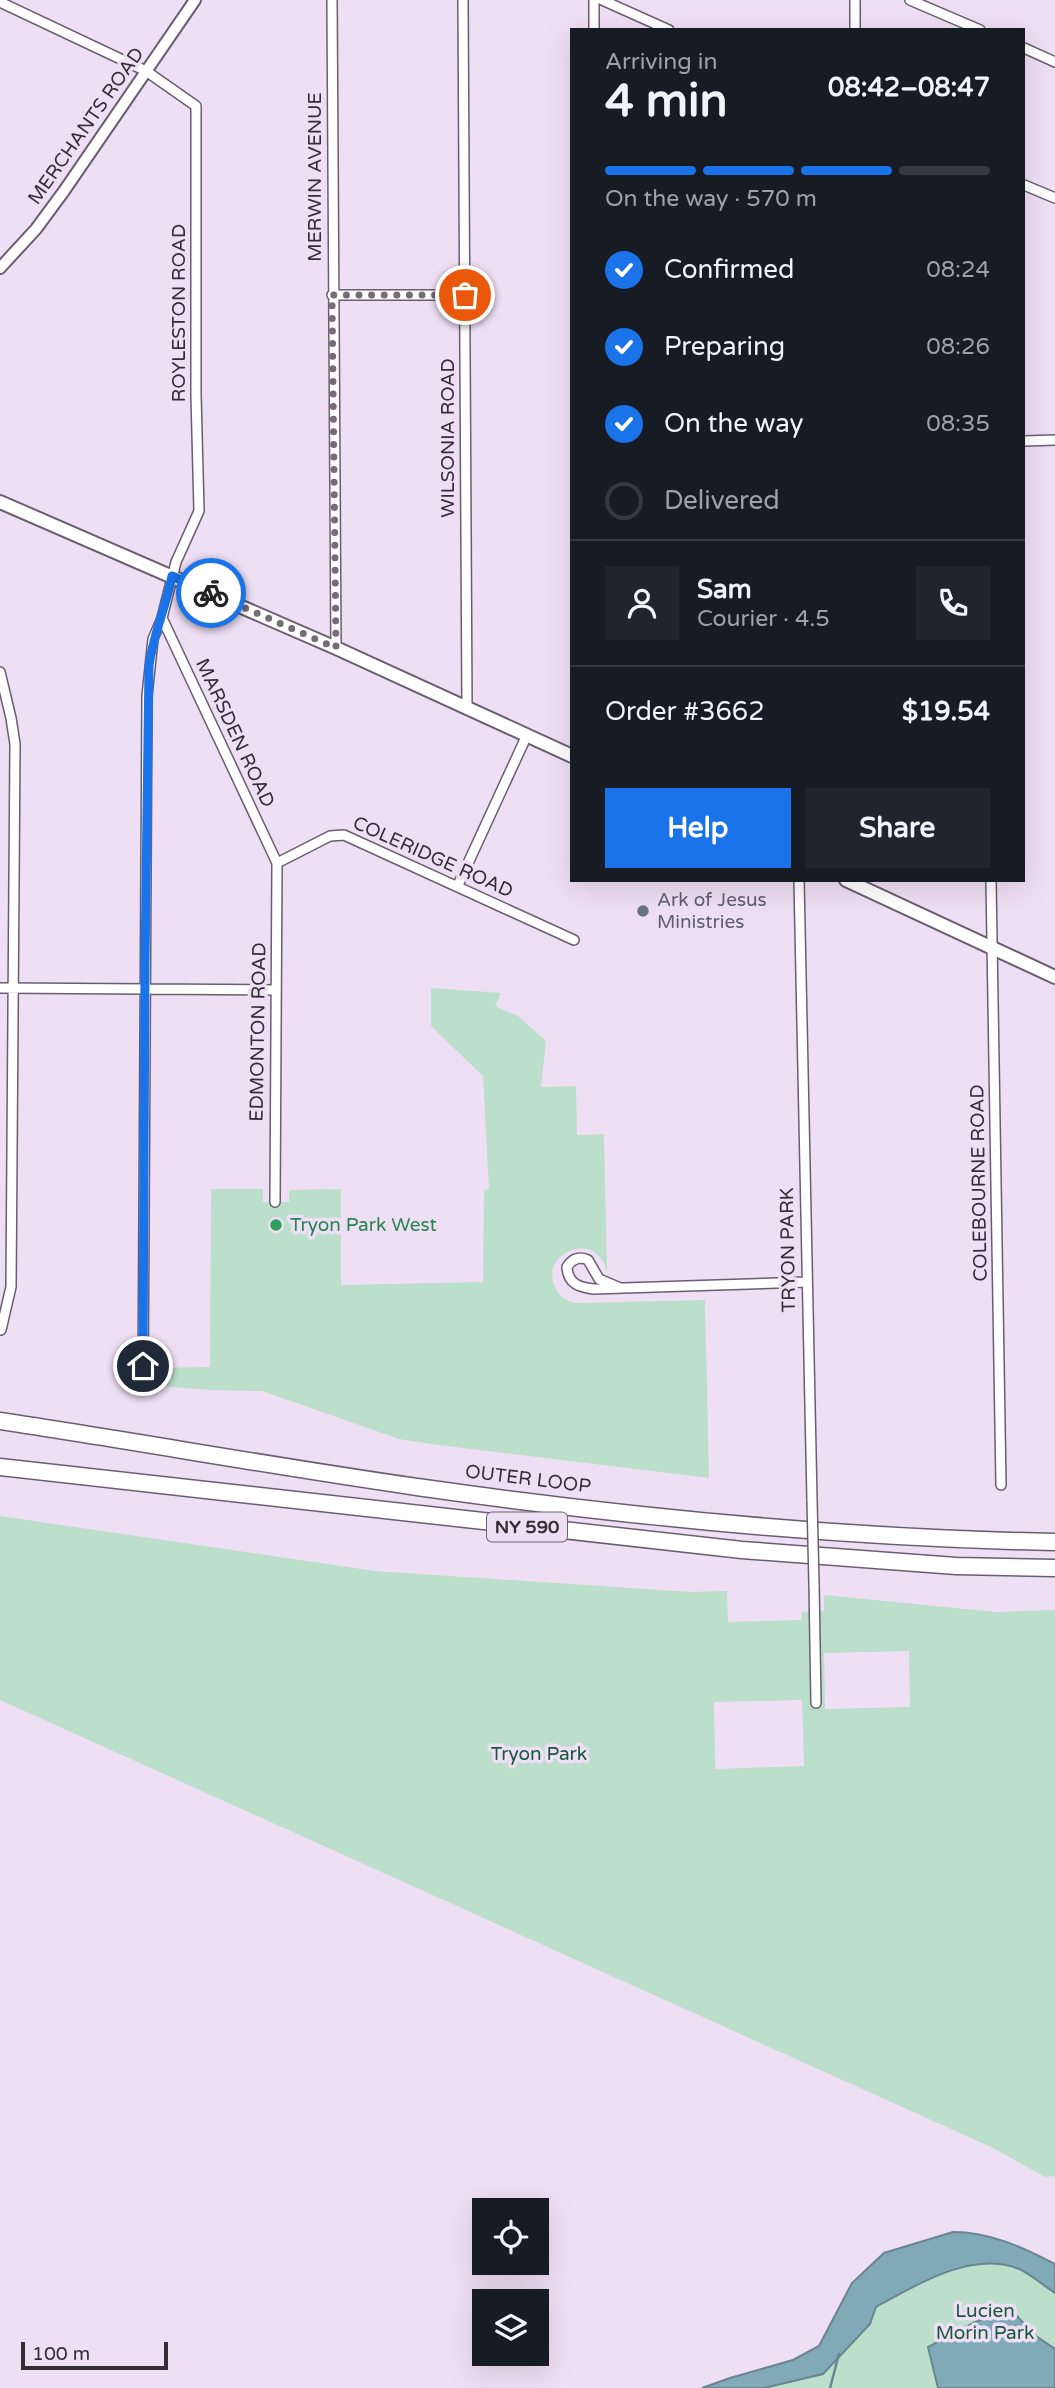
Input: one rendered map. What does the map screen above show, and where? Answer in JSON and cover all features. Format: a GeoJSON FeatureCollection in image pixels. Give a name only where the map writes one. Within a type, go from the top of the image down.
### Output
{"type":"FeatureCollection","features":[{"type":"Feature","properties":{"kind":"highway","name":"OUTER LOOP"},"geometry":{"type":"LineString","coordinates":[[5,1421],[391,1483],[620,1511],[902,1536],[1055,1542]]}},
{"type":"Feature","properties":{"kind":"highway","name":"NY 590"},"geometry":{"type":"LineString","coordinates":[[5,1468],[742,1550],[956,1566],[1055,1568]]}},
{"type":"Feature","properties":{"kind":"main road"},"geometry":{"type":"LineString","coordinates":[[0,502],[336,648],[570,755]]}},
{"type":"Feature","properties":{"kind":"main road"},"geometry":{"type":"LineString","coordinates":[[863,884],[1055,977]]}},
{"type":"Feature","properties":{"kind":"street","name":"MERCHANTS ROAD"},"geometry":{"type":"LineString","coordinates":[[0,268],[36,229],[64,191],[195,0]]}},
{"type":"Feature","properties":{"kind":"street","name":"MERWIN AVENUE"},"geometry":{"type":"LineString","coordinates":[[332,0],[336,648]]}},
{"type":"Feature","properties":{"kind":"street","name":"WILSONIA ROAD"},"geometry":{"type":"LineString","coordinates":[[463,0],[467,708]]}},
{"type":"Feature","properties":{"kind":"street"},"geometry":{"type":"LineString","coordinates":[[594,0],[594,28]]}},
{"type":"Feature","properties":{"kind":"street"},"geometry":{"type":"LineString","coordinates":[[602,0],[665,28]]}},
{"type":"Feature","properties":{"kind":"street"},"geometry":{"type":"LineString","coordinates":[[855,0],[855,28]]}},
{"type":"Feature","properties":{"kind":"street"},"geometry":{"type":"LineString","coordinates":[[910,0],[975,28]]}},
{"type":"Feature","properties":{"kind":"street"},"geometry":{"type":"LineString","coordinates":[[0,2],[146,71]]}},
{"type":"Feature","properties":{"kind":"street"},"geometry":{"type":"LineString","coordinates":[[1025,48],[1055,62]]}},
{"type":"Feature","properties":{"kind":"street","name":"ROYLESTON ROAD"},"geometry":{"type":"LineString","coordinates":[[146,71],[196,106],[196,395],[199,511],[172,576]]}},
{"type":"Feature","properties":{"kind":"street"},"geometry":{"type":"LineString","coordinates":[[1025,185],[1055,198]]}},
{"type":"Feature","properties":{"kind":"street"},"geometry":{"type":"LineString","coordinates":[[332,295],[465,295]]}},
{"type":"Feature","properties":{"kind":"street"},"geometry":{"type":"LineString","coordinates":[[1025,441],[1055,440]]}},
{"type":"Feature","properties":{"kind":"street"},"geometry":{"type":"LineString","coordinates":[[143,1386],[147,696],[153,639],[162,618],[172,576]]}},
{"type":"Feature","properties":{"kind":"street","name":"MARSDEN ROAD"},"geometry":{"type":"LineString","coordinates":[[162,618],[277,863]]}},
{"type":"Feature","properties":{"kind":"street"},"geometry":{"type":"LineString","coordinates":[[0,673],[15,744],[11,1287],[1,1330]]}},
{"type":"Feature","properties":{"kind":"street"},"geometry":{"type":"LineString","coordinates":[[458,885],[527,735]]}},
{"type":"Feature","properties":{"kind":"street","name":"COLERIDGE ROAD"},"geometry":{"type":"LineString","coordinates":[[277,863],[330,836],[340,834],[458,885],[574,940]]}},
{"type":"Feature","properties":{"kind":"street","name":"EDMONTON ROAD"},"geometry":{"type":"LineString","coordinates":[[275,1202],[277,863]]}},
{"type":"Feature","properties":{"kind":"street","name":"TRYON PARK"},"geometry":{"type":"LineString","coordinates":[[799,882],[816,1703]]}},
{"type":"Feature","properties":{"kind":"street","name":"COLEBOURNE ROAD"},"geometry":{"type":"LineString","coordinates":[[991,882],[1001,1485]]}},
{"type":"Feature","properties":{"kind":"street"},"geometry":{"type":"LineString","coordinates":[[0,988],[276,990]]}},
{"type":"Feature","properties":{"kind":"street"},"geometry":{"type":"LineString","coordinates":[[620,1288],[599,1279],[588,1260],[582,1257],[567,1267],[572,1283],[593,1289],[806,1282]]}},
{"type":"Feature","properties":{"kind":"green space","name":"Tryon Park West"},"geometry":{"type":"Polygon","coordinates":[[[431,988],[501,993],[495,1006],[518,1016],[546,1041],[541,1087],[576,1086],[577,1135],[604,1134],[607,1275],[602,1260],[594,1252],[572,1250],[555,1264],[552,1276],[560,1295],[568,1301],[578,1303],[705,1300],[709,1478],[399,1439],[262,1391],[158,1386],[158,1368],[210,1367],[211,1189],[263,1189],[263,1202],[289,1202],[289,1190],[341,1189],[341,1285],[483,1282],[484,1190],[489,1189],[483,1076],[431,1026],[431,988]]]}},
{"type":"Feature","properties":{"kind":"green space","name":"Tryon Park"},"geometry":{"type":"Polygon","coordinates":[[[0,1516],[375,1571],[691,1592],[727,1591],[728,1622],[801,1620],[802,1612],[824,1611],[824,1595],[996,1612],[1055,1610],[1055,2176],[1045,2177],[993,2148],[0,1700],[0,1516]],[[909,1651],[824,1653],[825,1709],[910,1707],[909,1651]],[[802,1700],[714,1702],[715,1769],[804,1766],[802,1700]]]}},
{"type":"Feature","properties":{"kind":"green space","name":"Lucien Morin Park"},"geometry":{"type":"Polygon","coordinates":[[[982,2253],[1055,2279],[1055,2388],[750,2388],[784,2379],[859,2310],[982,2253]]]}},
{"type":"Feature","properties":{"kind":"water"},"geometry":{"type":"Polygon","coordinates":[[[953,2232],[993,2238],[1018,2246],[1055,2264],[1055,2293],[1019,2269],[1001,2264],[964,2267],[926,2280],[876,2307],[870,2324],[823,2374],[764,2388],[702,2388],[793,2360],[819,2346],[852,2283],[884,2253],[953,2232]]]}},
{"type":"Feature","properties":{"kind":"water"},"geometry":{"type":"Polygon","coordinates":[[[1012,2311],[1036,2336],[1055,2349],[1055,2388],[938,2388],[928,2347],[977,2321],[1012,2311]]]}},
{"type":"Feature","properties":{"kind":"waterway"},"geometry":{"type":"LineString","coordinates":[[830,2388],[839,2354]]}},
{"type":"Feature","properties":{"kind":"way so far"},"geometry":{"type":"LineString","coordinates":[[211,593],[336,648],[332,295],[465,295]]}},
{"type":"Feature","properties":{"kind":"place","name":"Ark of Jesus Ministries"},"geometry":{"type":"Point","coordinates":[643,911]}},
{"type":"Feature","properties":{"kind":"place","name":"Tryon Park West"},"geometry":{"type":"Point","coordinates":[276,1225]}},
{"type":"Feature","properties":{"kind":"route"},"geometry":{"type":"LineString","coordinates":[[143,1366],[149,666],[153,639],[162,618],[172,576],[211,593]]}}]}
